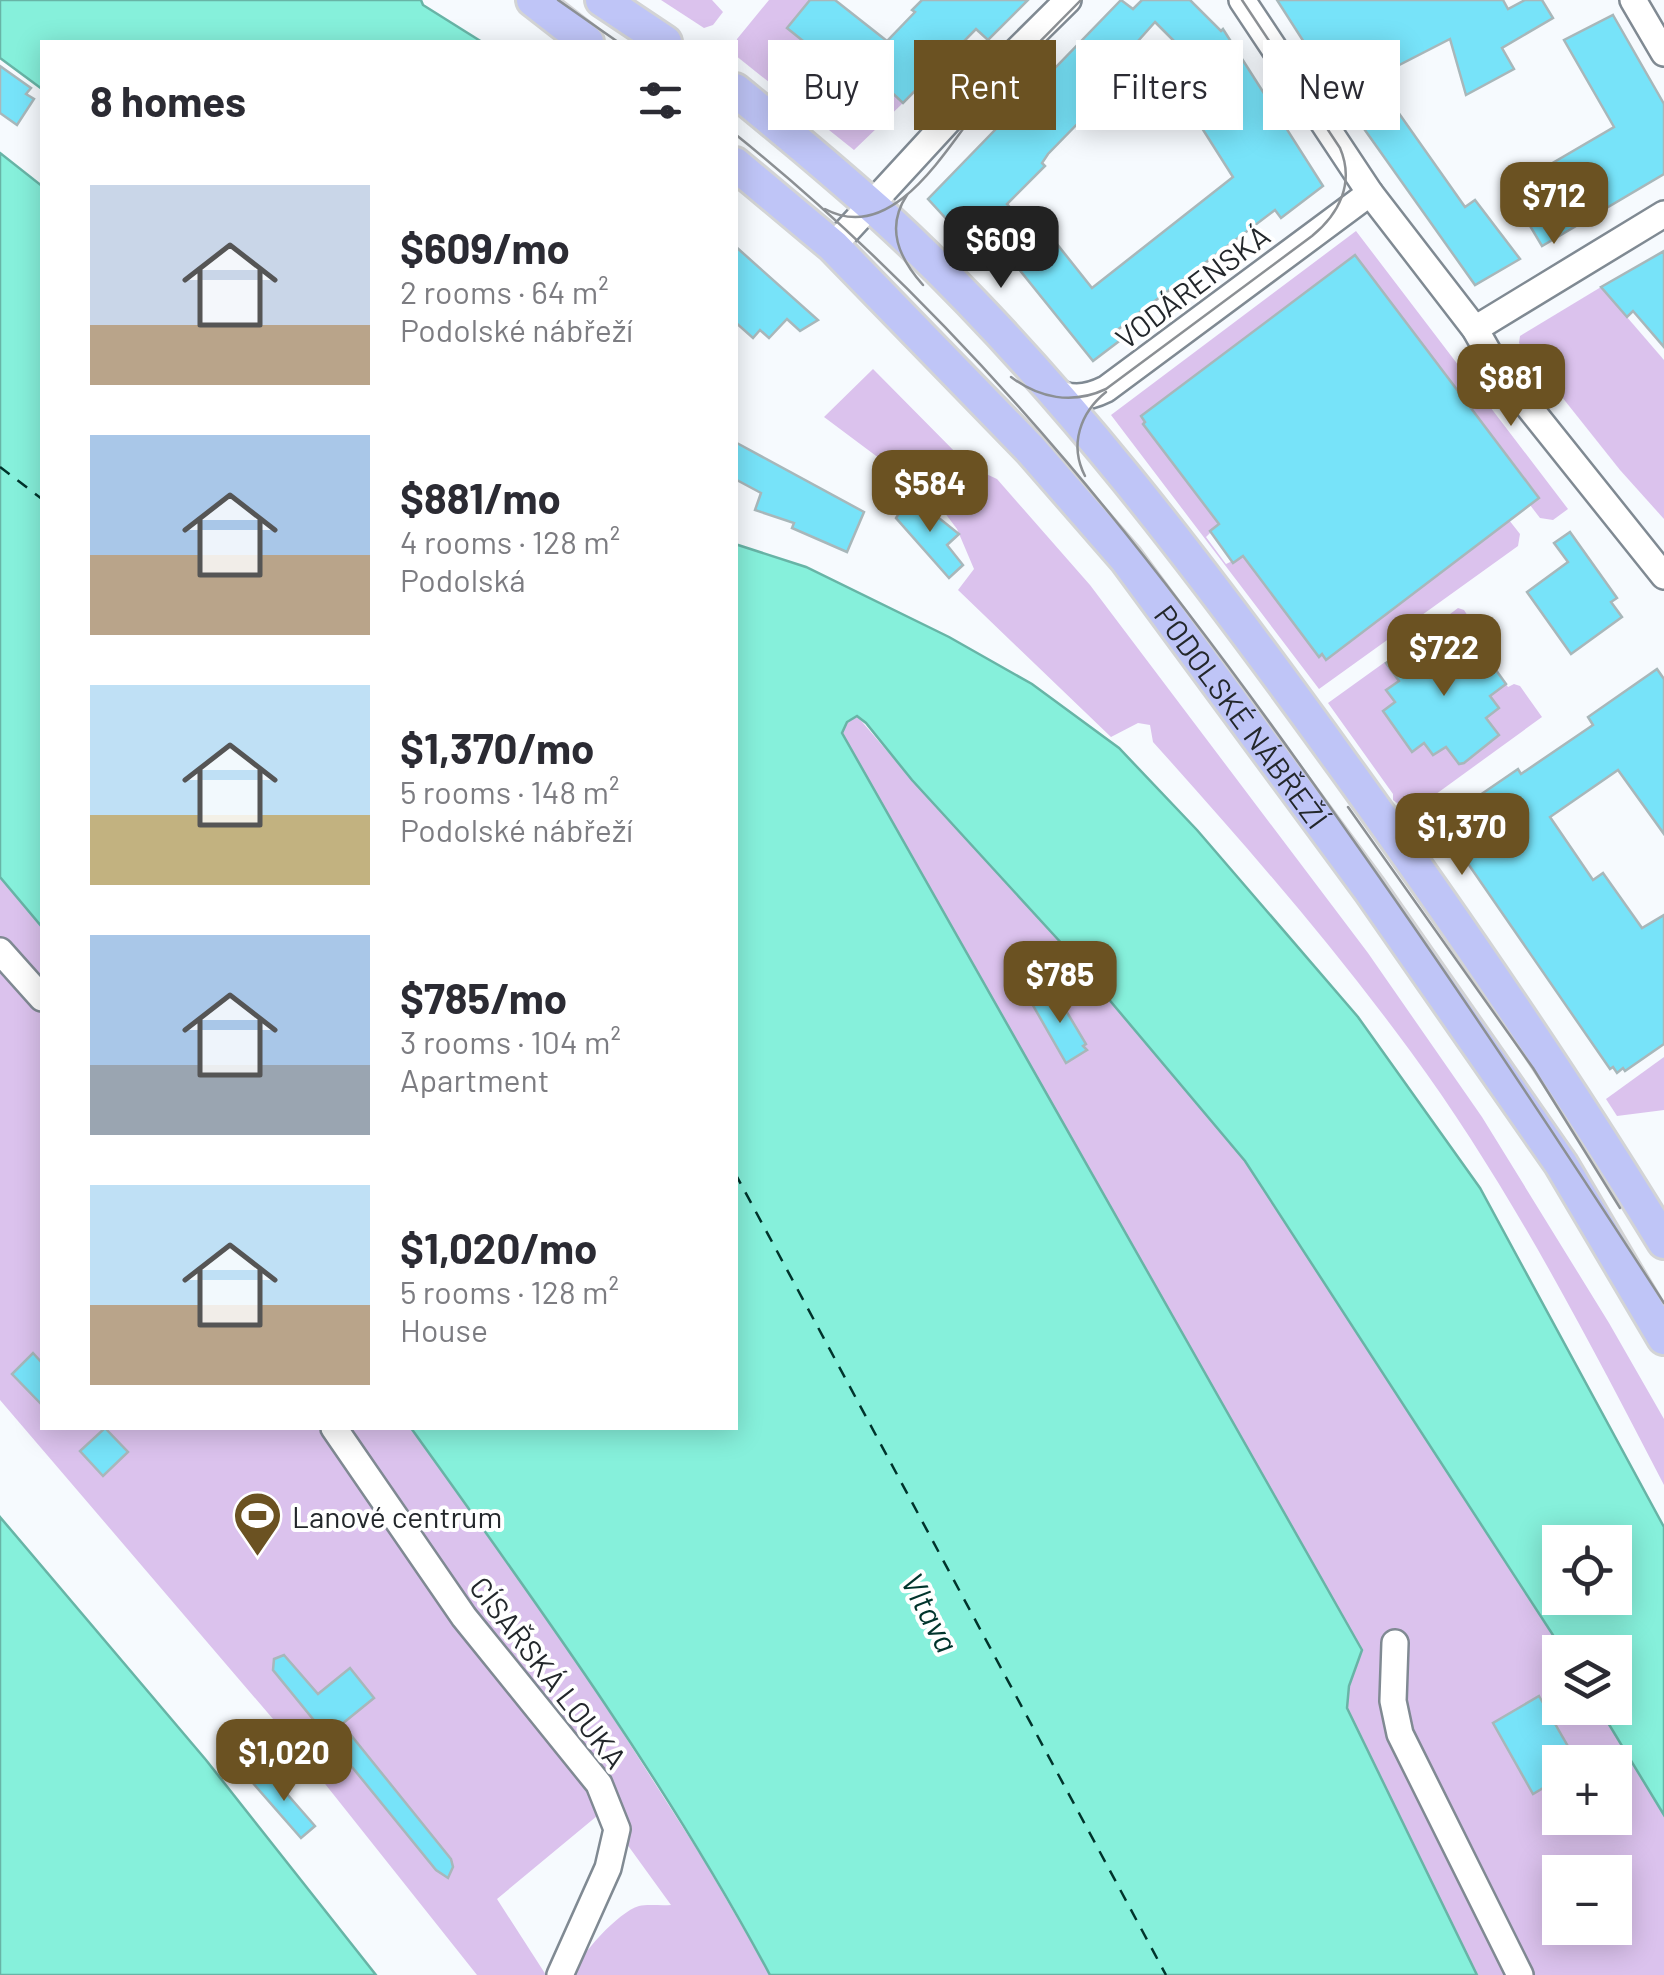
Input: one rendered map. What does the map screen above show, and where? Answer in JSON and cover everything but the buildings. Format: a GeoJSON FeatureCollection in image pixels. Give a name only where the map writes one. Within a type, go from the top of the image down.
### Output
{"type":"FeatureCollection","features":[{"type":"Feature","properties":{"kind":"main road"},"geometry":{"type":"LineString","coordinates":[[533,0],[584,40]]}},
{"type":"Feature","properties":{"kind":"main road"},"geometry":{"type":"LineString","coordinates":[[602,0],[662,40]]}},
{"type":"Feature","properties":{"kind":"main road","name":"PODOLSKÉ NÁBŘEŽÍ"},"geometry":{"type":"LineString","coordinates":[[738,93],[870,205],[1044,383],[1097,443],[1281,678],[1409,855],[1601,1139],[1664,1242]]}},
{"type":"Feature","properties":{"kind":"main road","name":"PODOLSKÉ NÁBŘEŽÍ"},"geometry":{"type":"LineString","coordinates":[[738,167],[832,246],[1031,450],[1126,559],[1370,890],[1561,1164],[1664,1338]]}},
{"type":"Feature","properties":{"kind":"street"},"geometry":{"type":"LineString","coordinates":[[832,246],[971,96],[1068,0]]}},
{"type":"Feature","properties":{"kind":"street"},"geometry":{"type":"LineString","coordinates":[[1242,0],[1370,193],[1474,329],[1496,366],[1664,576]]}},
{"type":"Feature","properties":{"kind":"street"},"geometry":{"type":"LineString","coordinates":[[1633,0],[1664,53]]}},
{"type":"Feature","properties":{"kind":"street","name":"VODÁRENSKÁ"},"geometry":{"type":"LineString","coordinates":[[1044,383],[1061,395],[1078,398],[1106,389],[1370,193]]}},
{"type":"Feature","properties":{"kind":"street"},"geometry":{"type":"LineString","coordinates":[[1474,329],[1664,214]]}},
{"type":"Feature","properties":{"kind":"street"},"geometry":{"type":"LineString","coordinates":[[0,951],[40,996]]}},
{"type":"Feature","properties":{"kind":"street","name":"CÍSAŘSKÁ LOUKA"},"geometry":{"type":"LineString","coordinates":[[335,1430],[464,1617],[599,1784],[617,1829],[608,1868],[560,1975]]}},
{"type":"Feature","properties":{"kind":"street"},"geometry":{"type":"LineString","coordinates":[[1395,1643],[1393,1701],[1400,1734],[1520,1975]]}},
{"type":"Feature","properties":{"kind":"shaded area"},"geometry":{"type":"Polygon","coordinates":[[[661,0],[712,0],[723,12],[713,25],[704,28],[661,0]]]}},
{"type":"Feature","properties":{"kind":"shaded area"},"geometry":{"type":"Polygon","coordinates":[[[769,0],[810,0],[788,28],[801,40],[768,40],[768,81],[738,57],[737,40],[769,0]]]}},
{"type":"Feature","properties":{"kind":"shaded area"},"geometry":{"type":"Polygon","coordinates":[[[894,95],[903,103],[894,112],[894,95]]]}},
{"type":"Feature","properties":{"kind":"shaded area"},"geometry":{"type":"Polygon","coordinates":[[[829,130],[875,130],[854,150],[829,130]]]}},
{"type":"Feature","properties":{"kind":"shaded area"},"geometry":{"type":"Polygon","coordinates":[[[1356,231],[1568,509],[1553,520],[1540,518],[1530,505],[1539,498],[1535,491],[1354,255],[1141,416],[1143,424],[1219,524],[1206,537],[1226,564],[1243,556],[1318,656],[1322,654],[1325,660],[1509,520],[1520,534],[1518,546],[1319,689],[1111,415],[1356,231]]]}},
{"type":"Feature","properties":{"kind":"shaded area"},"geometry":{"type":"Polygon","coordinates":[[[1601,287],[1664,360],[1664,519],[1519,343],[1520,336],[1601,287]]]}},
{"type":"Feature","properties":{"kind":"shaded area"},"geometry":{"type":"Polygon","coordinates":[[[873,369],[969,466],[997,479],[1090,585],[1368,953],[1482,1117],[1664,1419],[1664,1485],[1514,1209],[1447,1103],[1350,972],[1153,742],[1150,725],[1138,723],[1111,737],[958,590],[974,569],[957,529],[935,500],[824,417],[873,369]]]}},
{"type":"Feature","properties":{"kind":"shaded area"},"geometry":{"type":"Polygon","coordinates":[[[1458,608],[1464,610],[1483,639],[1461,655],[1452,643],[1439,652],[1425,633],[1458,608]]]}},
{"type":"Feature","properties":{"kind":"shaded area"},"geometry":{"type":"Polygon","coordinates":[[[1385,662],[1399,681],[1387,690],[1395,702],[1383,712],[1411,751],[1424,743],[1434,755],[1446,747],[1464,763],[1499,736],[1486,718],[1490,696],[1506,684],[1520,686],[1542,717],[1410,813],[1393,800],[1393,794],[1328,703],[1385,662]]]}},
{"type":"Feature","properties":{"kind":"shaded area"},"geometry":{"type":"Polygon","coordinates":[[[857,716],[1064,946],[1245,1161],[1553,1635],[1542,1635],[1542,1701],[1540,1697],[1493,1723],[1533,1793],[1542,1788],[1542,1835],[1632,1835],[1632,1762],[1664,1815],[1664,1975],[1477,1975],[1347,1708],[1349,1686],[1362,1650],[842,733],[847,721],[857,716]]]}},
{"type":"Feature","properties":{"kind":"shaded area"},"geometry":{"type":"Polygon","coordinates":[[[0,877],[40,925],[40,1430],[412,1430],[563,1639],[703,1859],[770,1975],[572,1975],[591,1946],[621,1916],[639,1906],[671,1905],[603,1811],[497,1899],[546,1975],[477,1975],[279,1726],[0,1400],[0,877]]]}},
{"type":"Feature","properties":{"kind":"shaded area"},"geometry":{"type":"Polygon","coordinates":[[[1664,1057],[1664,1110],[1617,1116],[1606,1099],[1664,1057]]]}},
{"type":"Feature","properties":{"kind":"shaded area"},"geometry":{"type":"Polygon","coordinates":[[[1556,1725],[1609,1725],[1621,1745],[1567,1745],[1556,1725]]]}},
{"type":"Feature","properties":{"kind":"water"},"geometry":{"type":"Polygon","coordinates":[[[0,0],[421,0],[479,40],[40,40],[40,88],[0,58],[0,0]]]}},
{"type":"Feature","properties":{"kind":"water"},"geometry":{"type":"Polygon","coordinates":[[[0,153],[40,184],[40,925],[0,877],[0,153]]]}},
{"type":"Feature","properties":{"kind":"water","name":"Vltava"},"geometry":{"type":"Polygon","coordinates":[[[738,545],[806,567],[949,637],[1032,684],[1119,748],[1197,830],[1358,1017],[1480,1188],[1664,1527],[1664,1815],[1632,1762],[1632,1745],[1621,1745],[1609,1725],[1632,1725],[1632,1635],[1553,1635],[1245,1161],[1064,946],[857,716],[847,722],[842,733],[1362,1650],[1349,1686],[1347,1708],[1477,1975],[770,1975],[645,1764],[412,1430],[738,1430],[738,545]]]}},
{"type":"Feature","properties":{"kind":"water"},"geometry":{"type":"Polygon","coordinates":[[[0,1517],[206,1760],[376,1975],[0,1975],[0,1517]]]}},
{"type":"Feature","properties":{"kind":"ferry route"},"geometry":{"type":"LineString","coordinates":[[0,467],[40,497]]}},
{"type":"Feature","properties":{"kind":"ferry route"},"geometry":{"type":"LineString","coordinates":[[738,1179],[1166,1975]]}},
{"type":"Feature","properties":{"kind":"tram line"},"geometry":{"type":"LineString","coordinates":[[558,0],[615,40]]}},
{"type":"Feature","properties":{"kind":"tram line"},"geometry":{"type":"LineString","coordinates":[[825,209],[851,217],[876,214],[899,201],[940,160],[1000,83],[1081,0]]}},
{"type":"Feature","properties":{"kind":"tram line"},"geometry":{"type":"LineString","coordinates":[[1011,377],[1056,397],[1081,397],[1106,389],[1312,236],[1337,208],[1346,173],[1340,148],[1242,0]]}},
{"type":"Feature","properties":{"kind":"tram line"},"geometry":{"type":"LineString","coordinates":[[738,137],[909,290],[990,374],[1141,552],[1282,739],[1390,892],[1664,1303]]}},
{"type":"Feature","properties":{"kind":"tram line"},"geometry":{"type":"LineString","coordinates":[[907,195],[900,207],[896,231],[907,264],[923,285]]}},
{"type":"Feature","properties":{"kind":"tram line"},"geometry":{"type":"LineString","coordinates":[[1085,476],[1078,453],[1080,430],[1090,410],[1106,392]]}},
{"type":"Feature","properties":{"kind":"tram line"},"geometry":{"type":"LineString","coordinates":[[1348,807],[1533,1068],[1620,1208]]}},
{"type":"Feature","properties":{"kind":"place","name":"Lanové centrum"},"geometry":{"type":"Point","coordinates":[257,1558]}}]}
